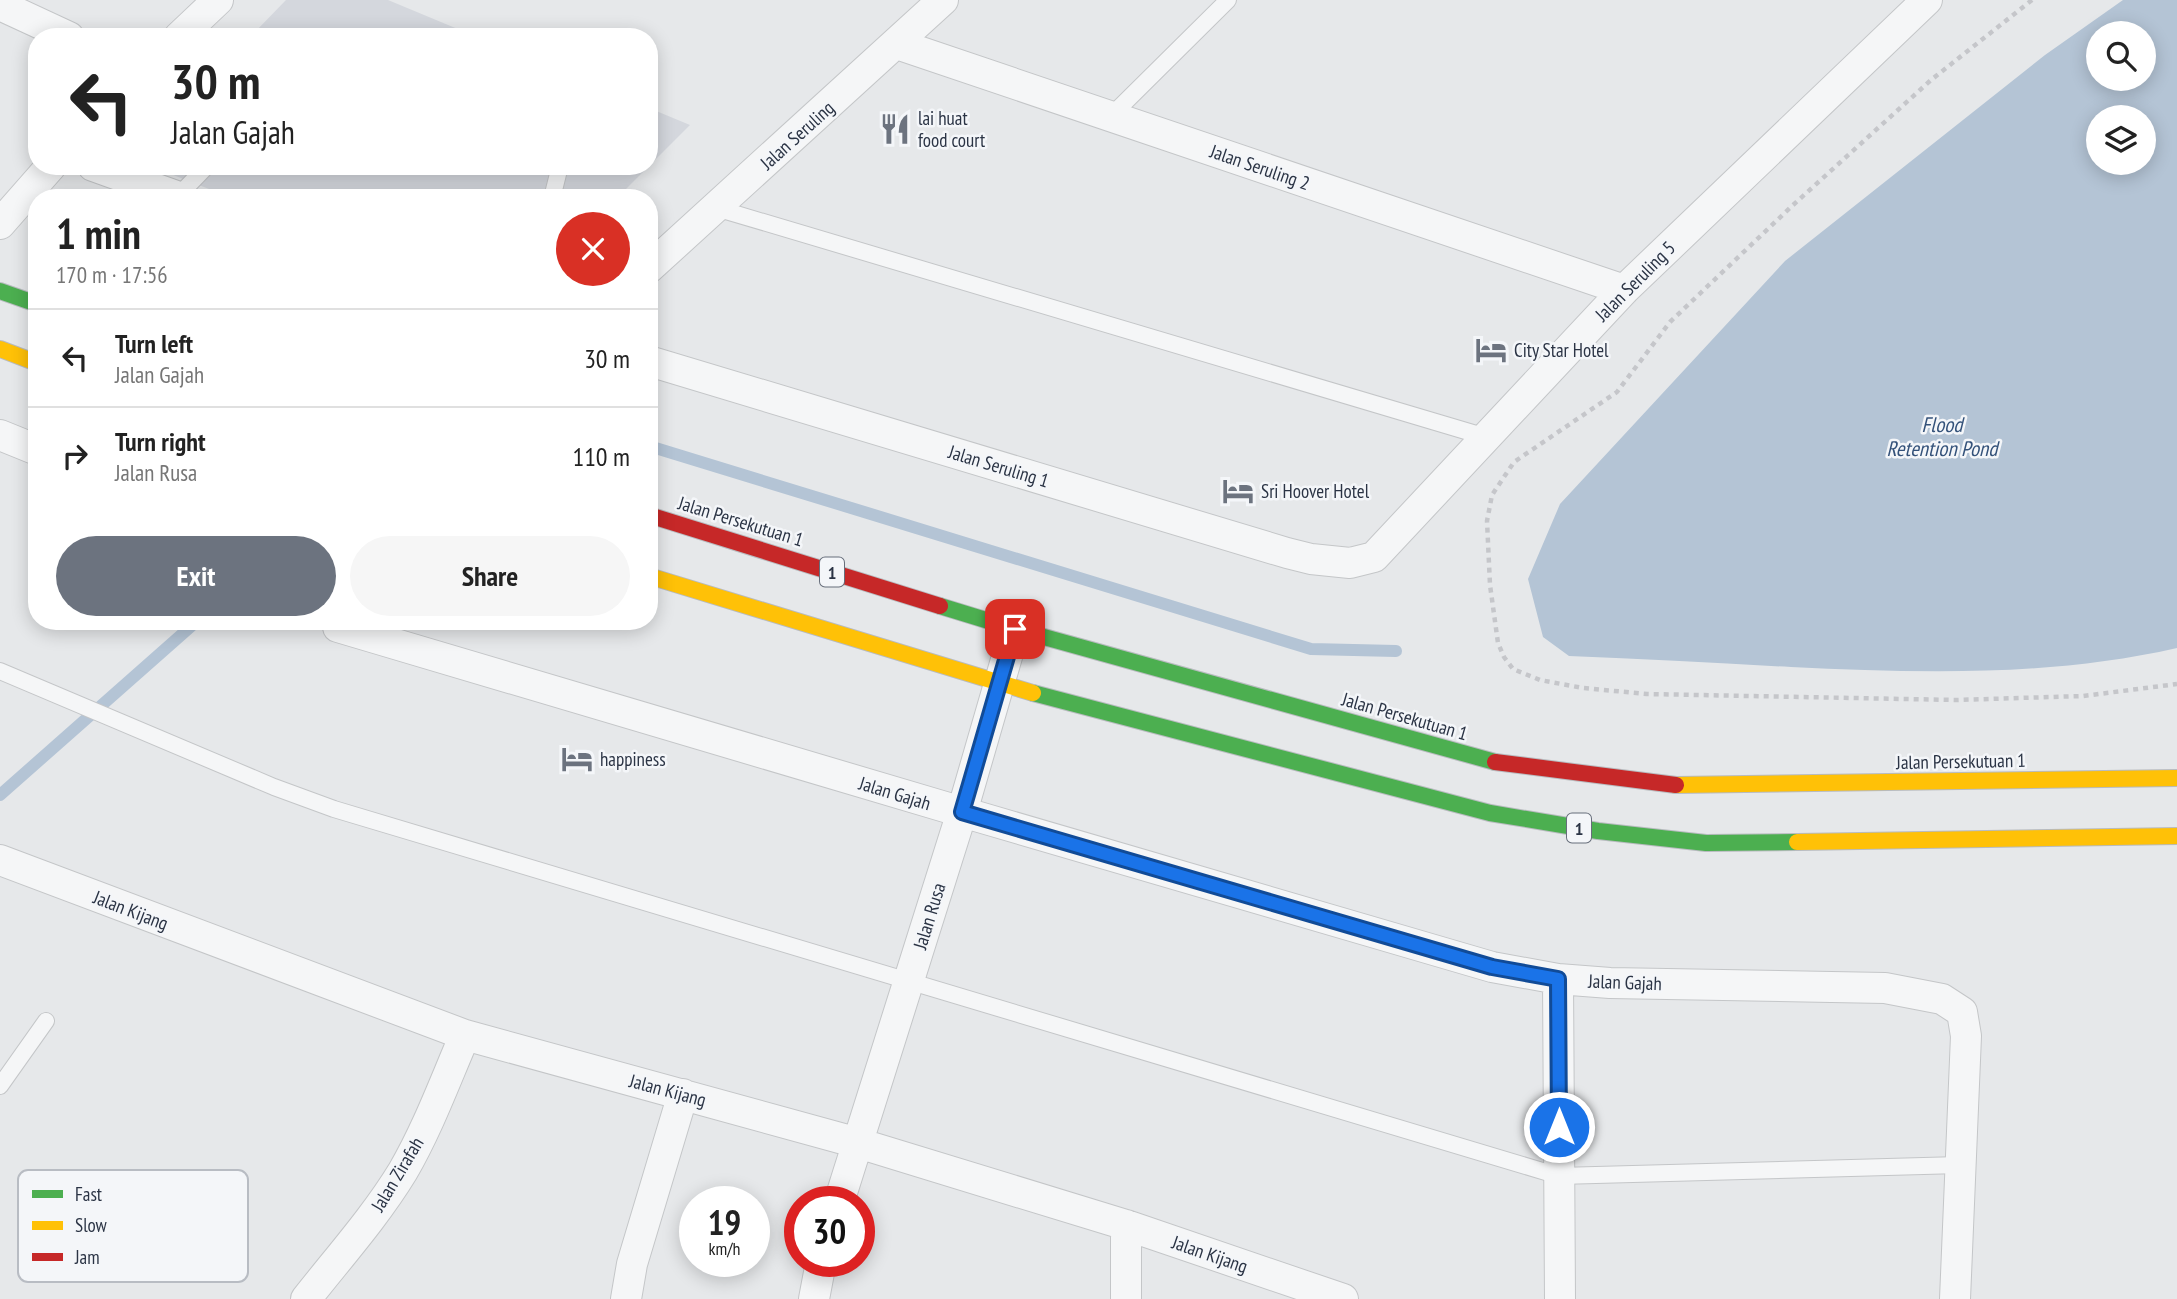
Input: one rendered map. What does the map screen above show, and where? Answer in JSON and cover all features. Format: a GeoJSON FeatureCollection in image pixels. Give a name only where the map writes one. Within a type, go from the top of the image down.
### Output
{"type":"FeatureCollection","features":[{"type":"Feature","properties":{"kind":"highway"},"geometry":{"type":"LineString","coordinates":[[0,291],[28,301]]}},
{"type":"Feature","properties":{"kind":"highway"},"geometry":{"type":"LineString","coordinates":[[0,349],[28,360]]}},
{"type":"Feature","properties":{"kind":"highway","name":"Jalan Persekutuan 1"},"geometry":{"type":"LineString","coordinates":[[658,518],[1015,629],[1493,762],[1686,786],[2177,778]]}},
{"type":"Feature","properties":{"kind":"highway","name":"1"},"geometry":{"type":"LineString","coordinates":[[658,579],[998,684],[1490,813],[1598,831],[1706,842],[2177,836]]}},
{"type":"Feature","properties":{"kind":"street"},"geometry":{"type":"LineString","coordinates":[[188,28],[218,0]]}},
{"type":"Feature","properties":{"kind":"street","name":"Jalan Seruling"},"geometry":{"type":"LineString","coordinates":[[658,260],[943,0]]}},
{"type":"Feature","properties":{"kind":"street","name":"Jalan Seruling 5"},"geometry":{"type":"LineString","coordinates":[[1350,563],[1374,557],[1624,290],[1927,0]]}},
{"type":"Feature","properties":{"kind":"street"},"geometry":{"type":"LineString","coordinates":[[0,5],[50,28]]}},
{"type":"Feature","properties":{"kind":"street","name":"Jalan Seruling 2"},"geometry":{"type":"LineString","coordinates":[[897,44],[1624,290]]}},
{"type":"Feature","properties":{"kind":"street"},"geometry":{"type":"LineString","coordinates":[[31,189],[43,175]]}},
{"type":"Feature","properties":{"kind":"street"},"geometry":{"type":"LineString","coordinates":[[118,175],[158,189]]}},
{"type":"Feature","properties":{"kind":"street"},"geometry":{"type":"LineString","coordinates":[[0,224],[28,192]]}},
{"type":"Feature","properties":{"kind":"street","name":"Jalan Seruling 1"},"geometry":{"type":"LineString","coordinates":[[658,364],[1287,553],[1311,559],[1350,563]]}},
{"type":"Feature","properties":{"kind":"street"},"geometry":{"type":"LineString","coordinates":[[0,435],[28,446]]}},
{"type":"Feature","properties":{"kind":"street","name":"Jalan Rusa"},"geometry":{"type":"LineString","coordinates":[[844,1186],[962,812],[1015,629]]}},
{"type":"Feature","properties":{"kind":"street","name":"Jalan Gajah"},"geometry":{"type":"LineString","coordinates":[[348,630],[1492,967],[1558,979],[1610,983],[1885,988],[1942,999],[1962,1012],[1966,1036],[1955,1299]]}},
{"type":"Feature","properties":{"kind":"street","name":"Jalan Kijang"},"geometry":{"type":"LineString","coordinates":[[0,860],[465,1035],[858,1143],[1126,1225],[1343,1299]]}},
{"type":"Feature","properties":{"kind":"street"},"geometry":{"type":"LineString","coordinates":[[1558,979],[1560,1299]]}},
{"type":"Feature","properties":{"kind":"street","name":"Jalan Zirafah"},"geometry":{"type":"LineString","coordinates":[[306,1299],[382,1203],[403,1170],[426,1126],[465,1035]]}},
{"type":"Feature","properties":{"kind":"street"},"geometry":{"type":"LineString","coordinates":[[626,1299],[632,1264],[683,1094]]}},
{"type":"Feature","properties":{"kind":"street"},"geometry":{"type":"LineString","coordinates":[[1126,1225],[1126,1299]]}},
{"type":"Feature","properties":{"kind":"street"},"geometry":{"type":"LineString","coordinates":[[814,1299],[818,1277]]}},
{"type":"Feature","properties":{"kind":"lane"},"geometry":{"type":"LineString","coordinates":[[1111,116],[1228,0]]}},
{"type":"Feature","properties":{"kind":"lane"},"geometry":{"type":"LineString","coordinates":[[187,189],[199,175]]}},
{"type":"Feature","properties":{"kind":"lane"},"geometry":{"type":"LineString","coordinates":[[716,208],[1486,438]]}},
{"type":"Feature","properties":{"kind":"lane"},"geometry":{"type":"LineString","coordinates":[[0,671],[274,787],[334,809],[1559,1176],[1960,1165]]}},
{"type":"Feature","properties":{"kind":"lane"},"geometry":{"type":"LineString","coordinates":[[0,1086],[46,1021]]}},
{"type":"Feature","properties":{"kind":"path"},"geometry":{"type":"LineString","coordinates":[[2032,0],[1931,80],[1792,206],[1670,322],[1617,391],[1514,462],[1492,495],[1487,521],[1489,585],[1498,643],[1513,669],[1539,680],[1583,688],[1647,694],[1956,700],[2083,696],[2177,684]]}},
{"type":"Feature","properties":{"kind":"shaded area"},"geometry":{"type":"Polygon","coordinates":[[[286,0],[388,0],[455,28],[259,28],[286,0]]]}},
{"type":"Feature","properties":{"kind":"shaded area"},"geometry":{"type":"Polygon","coordinates":[[[658,112],[690,125],[658,157],[658,112]]]}},
{"type":"Feature","properties":{"kind":"shaded area"},"geometry":{"type":"Polygon","coordinates":[[[173,175],[640,175],[626,189],[209,189],[173,175]]]}},
{"type":"Feature","properties":{"kind":"water","name":"Flood Retention Pond"},"geometry":{"type":"Polygon","coordinates":[[[2123,0],[2177,0],[2177,648],[2081,664],[2033,668],[1888,671],[1569,656],[1543,637],[1528,579],[1560,504],[1785,261],[2045,55],[2086,26],[2086,91],[2156,91],[2156,21],[2093,21],[2123,0]]]}},
{"type":"Feature","properties":{"kind":"waterway"},"geometry":{"type":"LineString","coordinates":[[658,449],[1311,649],[1396,651]]}},
{"type":"Feature","properties":{"kind":"waterway"},"geometry":{"type":"LineString","coordinates":[[0,795],[187,630]]}},
{"type":"Feature","properties":{"kind":"traffic: fast"},"geometry":{"type":"LineString","coordinates":[[0,291],[28,301]]}},
{"type":"Feature","properties":{"kind":"traffic: fast"},"geometry":{"type":"LineString","coordinates":[[940,606],[1495,762]]}},
{"type":"Feature","properties":{"kind":"traffic: fast"},"geometry":{"type":"LineString","coordinates":[[1033,693],[1490,813],[1598,831],[1706,843],[1797,842]]}},
{"type":"Feature","properties":{"kind":"traffic: slow"},"geometry":{"type":"LineString","coordinates":[[0,349],[28,360]]}},
{"type":"Feature","properties":{"kind":"traffic: slow"},"geometry":{"type":"LineString","coordinates":[[658,579],[1033,693]]}},
{"type":"Feature","properties":{"kind":"traffic: slow"},"geometry":{"type":"LineString","coordinates":[[1676,785],[2177,778]]}},
{"type":"Feature","properties":{"kind":"traffic: slow"},"geometry":{"type":"LineString","coordinates":[[1797,842],[2177,836]]}},
{"type":"Feature","properties":{"kind":"traffic: jam"},"geometry":{"type":"LineString","coordinates":[[658,518],[940,606]]}},
{"type":"Feature","properties":{"kind":"traffic: jam"},"geometry":{"type":"LineString","coordinates":[[1495,762],[1676,785]]}},
{"type":"Feature","properties":{"kind":"place","name":"lai huat food court"},"geometry":{"type":"Point","coordinates":[895,129]}},
{"type":"Feature","properties":{"kind":"place","name":"City Star Hotel"},"geometry":{"type":"Point","coordinates":[1491,350]}},
{"type":"Feature","properties":{"kind":"place","name":"Sri Hoover Hotel"},"geometry":{"type":"Point","coordinates":[1238,491]}},
{"type":"Feature","properties":{"kind":"place","name":"happiness"},"geometry":{"type":"Point","coordinates":[577,759]}},
{"type":"Feature","properties":{"kind":"route"},"geometry":{"type":"LineString","coordinates":[[1015,629],[962,812],[1492,967],[1558,979],[1559,1127]]}}]}
